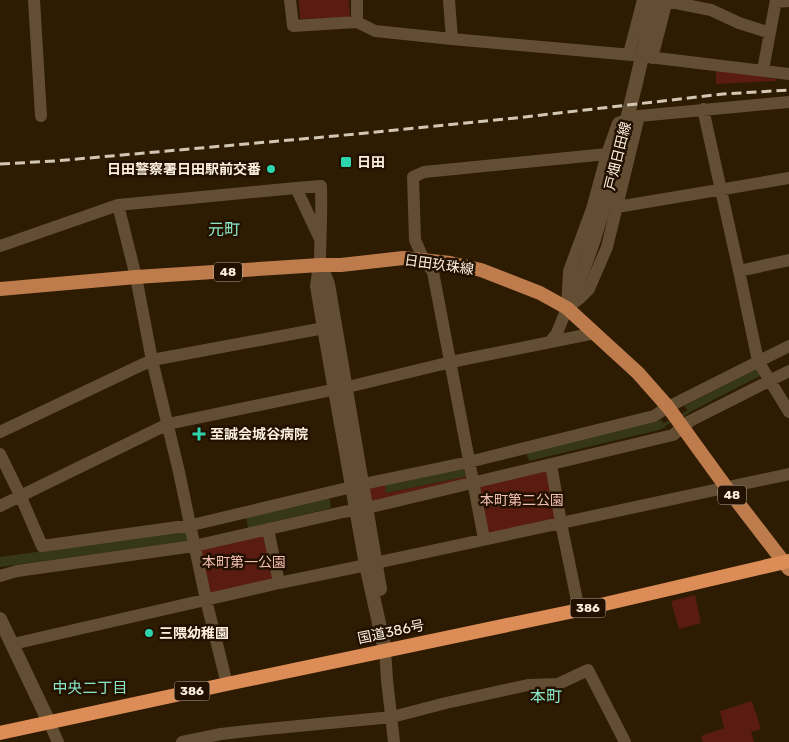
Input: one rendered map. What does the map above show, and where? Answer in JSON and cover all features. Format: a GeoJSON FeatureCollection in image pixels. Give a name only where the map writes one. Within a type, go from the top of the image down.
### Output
{"type":"FeatureCollection","features":[{"type":"Feature","properties":{"kind":"highway","name":"国道386号"},"geometry":{"type":"LineString","coordinates":[[0,734],[787,564]]}},
{"type":"Feature","properties":{"kind":"main road","name":"日田玖珠線"},"geometry":{"type":"LineString","coordinates":[[0,289],[136,277],[340,265],[403,258],[450,263],[481,270],[540,293],[567,308],[638,372],[668,407],[726,487],[787,564]]}},
{"type":"Feature","properties":{"kind":"street"},"geometry":{"type":"LineString","coordinates":[[34,0],[41,116]]}},
{"type":"Feature","properties":{"kind":"street"},"geometry":{"type":"LineString","coordinates":[[290,0],[292,26],[357,22],[375,32],[629,54],[789,74]]}},
{"type":"Feature","properties":{"kind":"street"},"geometry":{"type":"LineString","coordinates":[[357,0],[357,22]]}},
{"type":"Feature","properties":{"kind":"street"},"geometry":{"type":"LineString","coordinates":[[449,0],[452,40]]}},
{"type":"Feature","properties":{"kind":"street"},"geometry":{"type":"LineString","coordinates":[[629,54],[642,0]]}},
{"type":"Feature","properties":{"kind":"street"},"geometry":{"type":"LineString","coordinates":[[652,58],[663,0],[711,10],[739,23],[770,33]]}},
{"type":"Feature","properties":{"kind":"street","name":"戸畑日田線"},"geometry":{"type":"LineString","coordinates":[[567,308],[610,208],[621,146],[663,0]]}},
{"type":"Feature","properties":{"kind":"street"},"geometry":{"type":"LineString","coordinates":[[763,70],[776,1],[789,1]]}},
{"type":"Feature","properties":{"kind":"street"},"geometry":{"type":"LineString","coordinates":[[550,342],[557,333],[567,308],[569,271],[592,210],[607,154],[618,123],[639,116],[789,102]]}},
{"type":"Feature","properties":{"kind":"street"},"geometry":{"type":"LineString","coordinates":[[703,109],[758,362],[787,404]]}},
{"type":"Feature","properties":{"kind":"street"},"geometry":{"type":"LineString","coordinates":[[639,116],[610,208],[789,178]]}},
{"type":"Feature","properties":{"kind":"street"},"geometry":{"type":"LineString","coordinates":[[484,540],[433,272],[424,260],[415,240],[412,177],[424,172],[607,154]]}},
{"type":"Feature","properties":{"kind":"street"},"geometry":{"type":"LineString","coordinates":[[0,246],[118,205],[321,186],[322,220],[317,286],[324,328],[340,388]]}},
{"type":"Feature","properties":{"kind":"street"},"geometry":{"type":"LineString","coordinates":[[296,188],[320,239]]}},
{"type":"Feature","properties":{"kind":"street"},"geometry":{"type":"LineString","coordinates":[[118,205],[136,277],[152,360],[168,424],[206,600],[227,684]]}},
{"type":"Feature","properties":{"kind":"street"},"geometry":{"type":"LineString","coordinates":[[739,271],[789,260]]}},
{"type":"Feature","properties":{"kind":"street"},"geometry":{"type":"LineString","coordinates":[[320,265],[328,284],[340,388],[371,564],[384,626],[387,680],[394,742]]}},
{"type":"Feature","properties":{"kind":"street"},"geometry":{"type":"LineString","coordinates":[[0,432],[152,360],[324,328]]}},
{"type":"Feature","properties":{"kind":"street"},"geometry":{"type":"LineString","coordinates":[[0,506],[168,424],[340,388],[451,362],[596,333]]}},
{"type":"Feature","properties":{"kind":"street"},"geometry":{"type":"LineString","coordinates":[[0,454],[42,546],[190,525],[358,485],[469,462],[654,416],[668,407],[789,346]]}},
{"type":"Feature","properties":{"kind":"street"},"geometry":{"type":"LineString","coordinates":[[0,576],[17,571],[194,546],[362,509],[674,435],[690,421],[789,371]]}},
{"type":"Feature","properties":{"kind":"street"},"geometry":{"type":"LineString","coordinates":[[551,464],[579,610]]}},
{"type":"Feature","properties":{"kind":"street"},"geometry":{"type":"LineString","coordinates":[[13,644],[279,583],[789,474]]}},
{"type":"Feature","properties":{"kind":"street"},"geometry":{"type":"LineString","coordinates":[[268,529],[279,583]]}},
{"type":"Feature","properties":{"kind":"street"},"geometry":{"type":"LineString","coordinates":[[0,619],[58,742]]}},
{"type":"Feature","properties":{"kind":"street"},"geometry":{"type":"LineString","coordinates":[[182,742],[221,734],[248,736],[392,717],[528,685],[558,684],[588,670],[625,742]]}},
{"type":"Feature","properties":{"kind":"green space"},"geometry":{"type":"Polygon","coordinates":[[[299,0],[349,0],[350,17],[300,19],[299,0]]]}},
{"type":"Feature","properties":{"kind":"green space"},"geometry":{"type":"Polygon","coordinates":[[[716,70],[776,79],[776,81],[716,84],[716,70]]]}},
{"type":"Feature","properties":{"kind":"green space","name":"本町第二公園"},"geometry":{"type":"Polygon","coordinates":[[[544,468],[548,472],[557,515],[553,520],[491,533],[487,532],[479,484],[544,468]]]}},
{"type":"Feature","properties":{"kind":"green space"},"geometry":{"type":"Polygon","coordinates":[[[468,476],[469,481],[370,502],[366,498],[370,484],[385,481],[387,493],[468,476]]]}},
{"type":"Feature","properties":{"kind":"green space","name":"本町第一公園"},"geometry":{"type":"Polygon","coordinates":[[[264,533],[275,579],[207,595],[200,549],[264,533]]]}},
{"type":"Feature","properties":{"kind":"green space"},"geometry":{"type":"Polygon","coordinates":[[[695,595],[701,623],[679,629],[671,601],[695,595]]]}},
{"type":"Feature","properties":{"kind":"green space"},"geometry":{"type":"Polygon","coordinates":[[[752,701],[761,729],[751,732],[754,742],[703,742],[701,736],[724,728],[720,711],[752,701]]]}},
{"type":"Feature","properties":{"kind":"shaded area"},"geometry":{"type":"Polygon","coordinates":[[[757,368],[762,375],[690,412],[684,406],[757,368]]]}},
{"type":"Feature","properties":{"kind":"shaded area"},"geometry":{"type":"Polygon","coordinates":[[[661,420],[666,427],[659,430],[529,461],[526,452],[661,420]]]}},
{"type":"Feature","properties":{"kind":"shaded area"},"geometry":{"type":"Polygon","coordinates":[[[466,465],[469,476],[386,493],[385,483],[466,465]]]}},
{"type":"Feature","properties":{"kind":"shaded area"},"geometry":{"type":"Polygon","coordinates":[[[329,497],[331,508],[248,528],[246,516],[329,497]]]}},
{"type":"Feature","properties":{"kind":"shaded area"},"geometry":{"type":"Polygon","coordinates":[[[186,531],[188,541],[0,567],[0,557],[186,531]]]}},
{"type":"Feature","properties":{"kind":"waterway"},"geometry":{"type":"LineString","coordinates":[[679,417],[691,410]]}},
{"type":"Feature","properties":{"kind":"waterway"},"geometry":{"type":"LineString","coordinates":[[661,426],[674,420]]}},
{"type":"Feature","properties":{"kind":"railway"},"geometry":{"type":"LineString","coordinates":[[0,164],[55,161],[335,136],[516,118],[723,94],[789,90]]}},
{"type":"Feature","properties":{"kind":"place","name":"日田"},"geometry":{"type":"Point","coordinates":[346,162]}},
{"type":"Feature","properties":{"kind":"place","name":"日田警察署日田駅前交番"},"geometry":{"type":"Point","coordinates":[271,169]}},
{"type":"Feature","properties":{"kind":"place","name":"至誠会城谷病院"},"geometry":{"type":"Point","coordinates":[199,434]}},
{"type":"Feature","properties":{"kind":"place","name":"三隈幼稚園"},"geometry":{"type":"Point","coordinates":[149,633]}},
{"type":"Feature","properties":{"kind":"district","name":"元町"},"geometry":{"type":"Point","coordinates":[224,229]}},
{"type":"Feature","properties":{"kind":"district","name":"中央二丁目"},"geometry":{"type":"Point","coordinates":[90,688]}},
{"type":"Feature","properties":{"kind":"district","name":"本町"},"geometry":{"type":"Point","coordinates":[546,696]}}]}
